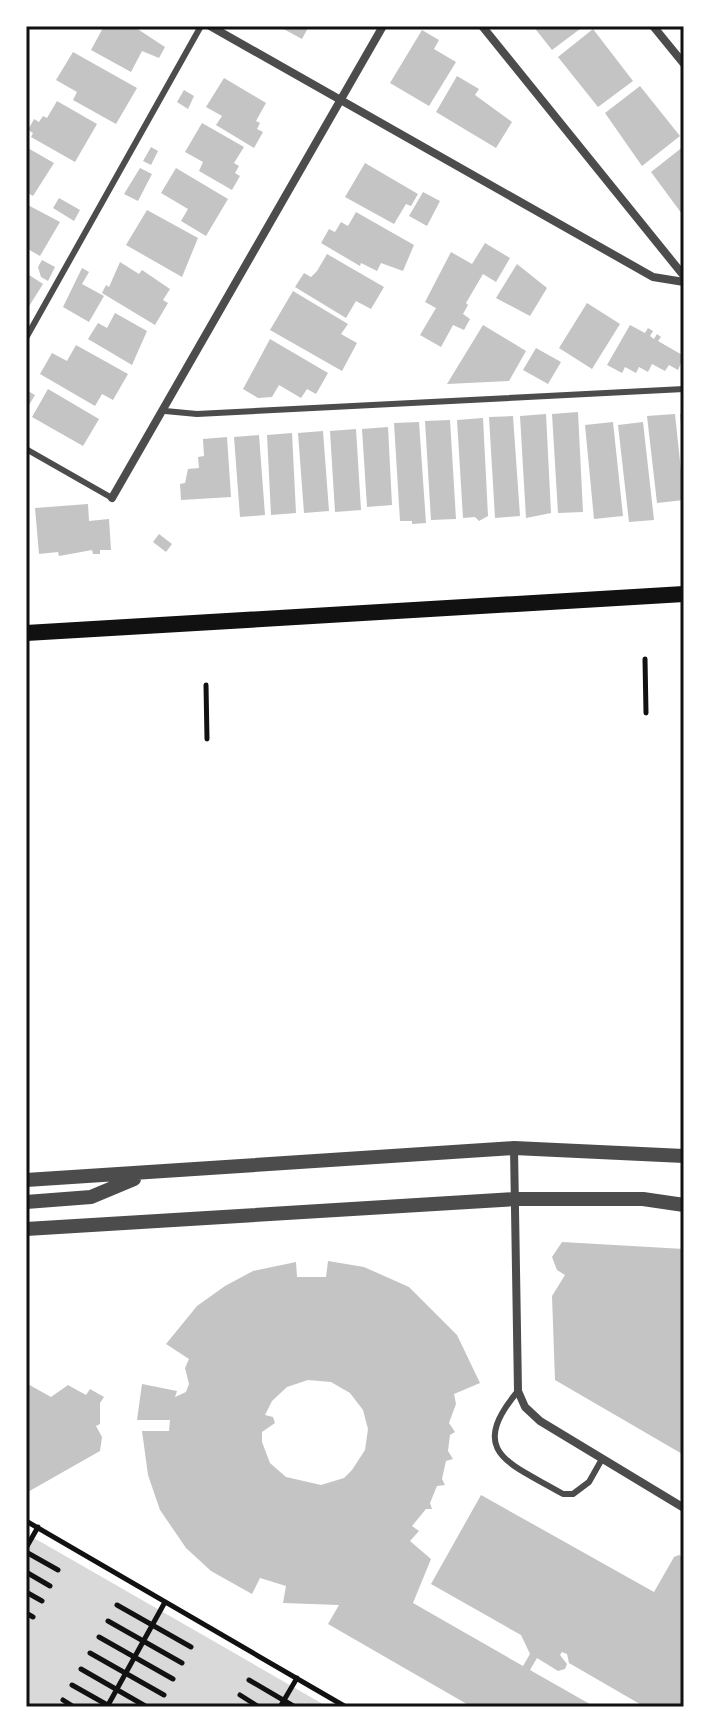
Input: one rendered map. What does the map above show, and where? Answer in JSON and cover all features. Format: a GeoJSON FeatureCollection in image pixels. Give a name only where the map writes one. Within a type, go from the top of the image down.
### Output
{"type":"FeatureCollection","features":[{"type":"Feature","properties":{"kind":"main road"},"geometry":{"type":"LineString","coordinates":[[26,633],[684,594]]}},
{"type":"Feature","properties":{"kind":"street"},"geometry":{"type":"LineString","coordinates":[[210,26],[653,277],[684,279]]}},
{"type":"Feature","properties":{"kind":"street"},"geometry":{"type":"LineString","coordinates":[[112,498],[165,411],[383,26]]}},
{"type":"Feature","properties":{"kind":"street"},"geometry":{"type":"LineString","coordinates":[[482,26],[684,279]]}},
{"type":"Feature","properties":{"kind":"street"},"geometry":{"type":"LineString","coordinates":[[653,26],[684,64]]}},
{"type":"Feature","properties":{"kind":"street"},"geometry":{"type":"LineString","coordinates":[[26,1180],[514,1148],[684,1156]]}},
{"type":"Feature","properties":{"kind":"street"},"geometry":{"type":"LineString","coordinates":[[514,1148],[518,1391],[525,1407],[540,1421],[684,1508]]}},
{"type":"Feature","properties":{"kind":"street"},"geometry":{"type":"LineString","coordinates":[[26,1202],[91,1197],[146,1174]]}},
{"type":"Feature","properties":{"kind":"street"},"geometry":{"type":"LineString","coordinates":[[26,1229],[516,1199],[643,1199],[684,1205]]}},
{"type":"Feature","properties":{"kind":"lane"},"geometry":{"type":"LineString","coordinates":[[26,338],[201,26]]}},
{"type":"Feature","properties":{"kind":"lane"},"geometry":{"type":"LineString","coordinates":[[165,411],[197,414],[684,389]]}},
{"type":"Feature","properties":{"kind":"lane"},"geometry":{"type":"LineString","coordinates":[[26,449],[112,498]]}},
{"type":"Feature","properties":{"kind":"lane"},"geometry":{"type":"LineString","coordinates":[[518,1391],[493,1426],[499,1453],[563,1494],[580,1490],[602,1459]]}},
{"type":"Feature","properties":{"kind":"path"},"geometry":{"type":"LineString","coordinates":[[645,659],[646,713]]}},
{"type":"Feature","properties":{"kind":"path"},"geometry":{"type":"LineString","coordinates":[[206,685],[207,739]]}},
{"type":"Feature","properties":{"kind":"path"},"geometry":{"type":"LineString","coordinates":[[26,1521],[346,1707]]}},
{"type":"Feature","properties":{"kind":"path"},"geometry":{"type":"LineString","coordinates":[[38,1527],[26,1550],[58,1570]]}},
{"type":"Feature","properties":{"kind":"path"},"geometry":{"type":"LineString","coordinates":[[26,1572],[50,1586]]}},
{"type":"Feature","properties":{"kind":"path"},"geometry":{"type":"LineString","coordinates":[[26,1592],[42,1601]]}},
{"type":"Feature","properties":{"kind":"path"},"geometry":{"type":"LineString","coordinates":[[72,1685],[109,1707],[165,1602]]}},
{"type":"Feature","properties":{"kind":"path"},"geometry":{"type":"LineString","coordinates":[[117,1605],[191,1647]]}},
{"type":"Feature","properties":{"kind":"path"},"geometry":{"type":"LineString","coordinates":[[26,1613],[33,1617]]}},
{"type":"Feature","properties":{"kind":"path"},"geometry":{"type":"LineString","coordinates":[[108,1621],[182,1663]]}},
{"type":"Feature","properties":{"kind":"path"},"geometry":{"type":"LineString","coordinates":[[99,1637],[173,1679]]}},
{"type":"Feature","properties":{"kind":"path"},"geometry":{"type":"LineString","coordinates":[[90,1653],[164,1695]]}},
{"type":"Feature","properties":{"kind":"path"},"geometry":{"type":"LineString","coordinates":[[81,1669],[147,1707]]}},
{"type":"Feature","properties":{"kind":"path"},"geometry":{"type":"LineString","coordinates":[[280,1707],[297,1678]]}},
{"type":"Feature","properties":{"kind":"path"},"geometry":{"type":"LineString","coordinates":[[249,1680],[295,1707]]}},
{"type":"Feature","properties":{"kind":"path"},"geometry":{"type":"LineString","coordinates":[[240,1695],[259,1707]]}},
{"type":"Feature","properties":{"kind":"path"},"geometry":{"type":"LineString","coordinates":[[63,1700],[74,1707]]}},
{"type":"Feature","properties":{"kind":"shaded area"},"geometry":{"type":"Polygon","coordinates":[[[26,1534],[41,1542],[328,1707],[26,1707],[26,1534]]]}},
{"type":"Feature","properties":{"kind":"building"},"geometry":{"type":"Polygon","coordinates":[[[104,26],[133,26],[165,47],[159,58],[142,51],[131,72],[91,50],[104,26]]]}},
{"type":"Feature","properties":{"kind":"building"},"geometry":{"type":"Polygon","coordinates":[[[278,26],[309,26],[302,39],[278,26]]]}},
{"type":"Feature","properties":{"kind":"building"},"geometry":{"type":"Polygon","coordinates":[[[533,26],[584,26],[552,50],[533,26]]]}},
{"type":"Feature","properties":{"kind":"building"},"geometry":{"type":"Polygon","coordinates":[[[593,29],[633,81],[598,107],[558,57],[593,29]]]}},
{"type":"Feature","properties":{"kind":"building"},"geometry":{"type":"Polygon","coordinates":[[[422,30],[439,40],[434,49],[456,62],[429,106],[390,83],[422,30]]]}},
{"type":"Feature","properties":{"kind":"building"},"geometry":{"type":"Polygon","coordinates":[[[73,52],[137,88],[116,124],[73,100],[77,92],[56,80],[73,52]]]}},
{"type":"Feature","properties":{"kind":"building"},"geometry":{"type":"Polygon","coordinates":[[[457,76],[479,89],[475,95],[512,122],[496,148],[436,112],[457,76]]]}},
{"type":"Feature","properties":{"kind":"building"},"geometry":{"type":"Polygon","coordinates":[[[224,78],[266,103],[256,121],[260,123],[257,129],[263,132],[254,148],[216,125],[222,116],[206,107],[224,78]]]}},
{"type":"Feature","properties":{"kind":"building"},"geometry":{"type":"Polygon","coordinates":[[[640,86],[680,136],[642,166],[605,113],[640,86]]]}},
{"type":"Feature","properties":{"kind":"building"},"geometry":{"type":"Polygon","coordinates":[[[184,90],[194,96],[188,109],[177,102],[184,90]]]}},
{"type":"Feature","properties":{"kind":"building"},"geometry":{"type":"Polygon","coordinates":[[[57,101],[97,124],[75,162],[31,137],[33,133],[28,130],[34,119],[39,122],[43,116],[47,118],[57,101]]]}},
{"type":"Feature","properties":{"kind":"building"},"geometry":{"type":"Polygon","coordinates":[[[202,123],[244,147],[234,163],[239,166],[235,173],[240,176],[232,190],[199,171],[203,162],[185,152],[202,123]]]}},
{"type":"Feature","properties":{"kind":"building"},"geometry":{"type":"Polygon","coordinates":[[[684,146],[684,213],[682,214],[651,172],[684,146]]]}},
{"type":"Feature","properties":{"kind":"building"},"geometry":{"type":"Polygon","coordinates":[[[26,147],[54,163],[33,196],[26,192],[26,147]]]}},
{"type":"Feature","properties":{"kind":"building"},"geometry":{"type":"Polygon","coordinates":[[[151,147],[158,151],[151,165],[143,161],[151,147]]]}},
{"type":"Feature","properties":{"kind":"building"},"geometry":{"type":"Polygon","coordinates":[[[365,163],[418,194],[411,206],[406,204],[394,224],[345,197],[365,163]]]}},
{"type":"Feature","properties":{"kind":"building"},"geometry":{"type":"Polygon","coordinates":[[[140,168],[152,174],[138,201],[124,194],[140,168]]]}},
{"type":"Feature","properties":{"kind":"building"},"geometry":{"type":"Polygon","coordinates":[[[176,168],[228,199],[206,236],[181,221],[188,209],[161,193],[176,168]]]}},
{"type":"Feature","properties":{"kind":"building"},"geometry":{"type":"Polygon","coordinates":[[[423,192],[440,201],[427,226],[409,216],[423,192]]]}},
{"type":"Feature","properties":{"kind":"building"},"geometry":{"type":"Polygon","coordinates":[[[59,198],[80,210],[74,221],[53,208],[59,198]]]}},
{"type":"Feature","properties":{"kind":"building"},"geometry":{"type":"Polygon","coordinates":[[[26,204],[60,222],[40,256],[26,248],[26,204]]]}},
{"type":"Feature","properties":{"kind":"building"},"geometry":{"type":"Polygon","coordinates":[[[147,210],[198,238],[182,277],[126,245],[147,210]]]}},
{"type":"Feature","properties":{"kind":"building"},"geometry":{"type":"Polygon","coordinates":[[[356,212],[414,245],[403,271],[381,263],[377,271],[361,263],[360,266],[321,243],[329,229],[335,232],[341,222],[348,226],[356,212]]]}},
{"type":"Feature","properties":{"kind":"building"},"geometry":{"type":"Polygon","coordinates":[[[485,243],[510,258],[496,282],[483,274],[466,303],[468,305],[463,314],[470,319],[464,330],[453,325],[441,347],[420,335],[436,308],[425,302],[451,252],[472,264],[485,243]]]}},
{"type":"Feature","properties":{"kind":"building"},"geometry":{"type":"Polygon","coordinates":[[[327,254],[384,287],[371,309],[356,301],[346,318],[295,287],[304,273],[311,277],[317,271],[327,254]]]}},
{"type":"Feature","properties":{"kind":"building"},"geometry":{"type":"Polygon","coordinates":[[[42,260],[55,267],[48,281],[41,277],[38,267],[42,260]]]}},
{"type":"Feature","properties":{"kind":"building"},"geometry":{"type":"Polygon","coordinates":[[[120,262],[139,274],[142,270],[170,289],[163,300],[168,303],[155,325],[102,293],[106,285],[109,287],[120,262]]]}},
{"type":"Feature","properties":{"kind":"building"},"geometry":{"type":"Polygon","coordinates":[[[517,264],[547,288],[530,316],[496,298],[517,264]]]}},
{"type":"Feature","properties":{"kind":"building"},"geometry":{"type":"Polygon","coordinates":[[[82,268],[89,272],[82,284],[104,296],[89,322],[63,307],[82,268]]]}},
{"type":"Feature","properties":{"kind":"building"},"geometry":{"type":"Polygon","coordinates":[[[26,273],[43,284],[26,311],[26,273]]]}},
{"type":"Feature","properties":{"kind":"building"},"geometry":{"type":"Polygon","coordinates":[[[293,291],[348,324],[341,334],[357,343],[342,371],[270,330],[293,291]]]}},
{"type":"Feature","properties":{"kind":"building"},"geometry":{"type":"Polygon","coordinates":[[[587,303],[620,324],[592,369],[559,348],[587,303]]]}},
{"type":"Feature","properties":{"kind":"building"},"geometry":{"type":"Polygon","coordinates":[[[115,313],[147,331],[132,365],[88,339],[98,323],[107,328],[115,313]]]}},
{"type":"Feature","properties":{"kind":"building"},"geometry":{"type":"Polygon","coordinates":[[[483,325],[526,351],[509,381],[447,384],[483,325]]]}},
{"type":"Feature","properties":{"kind":"building"},"geometry":{"type":"Polygon","coordinates":[[[630,325],[645,333],[648,328],[653,331],[650,336],[654,339],[657,334],[661,337],[658,341],[684,356],[678,370],[669,365],[665,371],[652,364],[648,372],[639,367],[636,373],[625,367],[622,373],[607,365],[630,325]]]}},
{"type":"Feature","properties":{"kind":"building"},"geometry":{"type":"Polygon","coordinates":[[[270,339],[328,373],[316,394],[307,389],[301,398],[279,385],[272,397],[258,398],[243,389],[270,339]]]}},
{"type":"Feature","properties":{"kind":"building"},"geometry":{"type":"Polygon","coordinates":[[[76,345],[128,374],[113,400],[102,394],[95,406],[40,374],[52,353],[67,361],[76,345]]]}},
{"type":"Feature","properties":{"kind":"building"},"geometry":{"type":"Polygon","coordinates":[[[536,348],[561,362],[548,384],[523,370],[536,348]]]}},
{"type":"Feature","properties":{"kind":"building"},"geometry":{"type":"Polygon","coordinates":[[[48,389],[99,419],[83,446],[32,417],[48,389]]]}},
{"type":"Feature","properties":{"kind":"building"},"geometry":{"type":"Polygon","coordinates":[[[26,390],[35,395],[26,410],[26,390]]]}},
{"type":"Feature","properties":{"kind":"building"},"geometry":{"type":"Polygon","coordinates":[[[578,412],[583,512],[558,513],[552,414],[578,412]]]}},
{"type":"Feature","properties":{"kind":"building"},"geometry":{"type":"Polygon","coordinates":[[[546,414],[551,513],[526,518],[520,416],[546,414]]]}},
{"type":"Feature","properties":{"kind":"building"},"geometry":{"type":"Polygon","coordinates":[[[675,414],[684,500],[657,503],[647,416],[675,414]]]}},
{"type":"Feature","properties":{"kind":"building"},"geometry":{"type":"Polygon","coordinates":[[[680,414],[684,414],[684,436],[682,436],[680,414]]]}},
{"type":"Feature","properties":{"kind":"building"},"geometry":{"type":"Polygon","coordinates":[[[513,416],[520,516],[495,518],[489,417],[513,416]]]}},
{"type":"Feature","properties":{"kind":"building"},"geometry":{"type":"Polygon","coordinates":[[[483,418],[488,516],[479,521],[475,517],[463,518],[457,420],[483,418]]]}},
{"type":"Feature","properties":{"kind":"building"},"geometry":{"type":"Polygon","coordinates":[[[450,420],[456,519],[431,520],[425,421],[450,420]]]}},
{"type":"Feature","properties":{"kind":"building"},"geometry":{"type":"Polygon","coordinates":[[[419,422],[426,523],[412,524],[412,521],[400,521],[394,423],[419,422]]]}},
{"type":"Feature","properties":{"kind":"building"},"geometry":{"type":"Polygon","coordinates":[[[613,422],[623,516],[594,519],[585,425],[613,422]]]}},
{"type":"Feature","properties":{"kind":"building"},"geometry":{"type":"Polygon","coordinates":[[[643,422],[654,520],[629,522],[618,425],[643,422]]]}},
{"type":"Feature","properties":{"kind":"building"},"geometry":{"type":"Polygon","coordinates":[[[388,427],[392,505],[367,507],[362,429],[388,427]]]}},
{"type":"Feature","properties":{"kind":"building"},"geometry":{"type":"Polygon","coordinates":[[[356,429],[361,510],[335,512],[330,431],[356,429]]]}},
{"type":"Feature","properties":{"kind":"building"},"geometry":{"type":"Polygon","coordinates":[[[323,431],[329,511],[304,513],[298,433],[323,431]]]}},
{"type":"Feature","properties":{"kind":"building"},"geometry":{"type":"Polygon","coordinates":[[[292,433],[296,513],[271,515],[267,435],[292,433]]]}},
{"type":"Feature","properties":{"kind":"building"},"geometry":{"type":"Polygon","coordinates":[[[259,435],[265,515],[240,517],[234,437],[259,435]]]}},
{"type":"Feature","properties":{"kind":"building"},"geometry":{"type":"Polygon","coordinates":[[[227,437],[231,497],[181,500],[180,484],[185,483],[188,469],[199,468],[198,457],[204,456],[203,439],[227,437]]]}},
{"type":"Feature","properties":{"kind":"building"},"geometry":{"type":"Polygon","coordinates":[[[88,504],[89,521],[109,519],[111,550],[100,550],[100,554],[93,554],[92,550],[59,556],[58,552],[39,554],[35,508],[88,504]]]}},
{"type":"Feature","properties":{"kind":"building"},"geometry":{"type":"Polygon","coordinates":[[[159,534],[172,544],[166,552],[153,542],[159,534]]]}},
{"type":"Feature","properties":{"kind":"building"},"geometry":{"type":"Polygon","coordinates":[[[562,1242],[684,1249],[684,1455],[555,1380],[552,1296],[565,1275],[557,1270],[552,1257],[562,1242]]]}},
{"type":"Feature","properties":{"kind":"building"},"geometry":{"type":"Polygon","coordinates":[[[328,1261],[364,1267],[409,1287],[457,1335],[480,1383],[454,1394],[456,1404],[449,1423],[455,1432],[450,1435],[448,1451],[453,1459],[446,1461],[442,1479],[445,1485],[437,1486],[430,1503],[432,1509],[426,1509],[412,1526],[419,1531],[410,1541],[431,1559],[413,1603],[523,1666],[530,1654],[521,1635],[431,1584],[481,1495],[654,1592],[674,1557],[679,1555],[684,1557],[684,1707],[645,1707],[569,1663],[567,1654],[562,1652],[560,1655],[567,1664],[565,1669],[558,1671],[537,1658],[530,1670],[595,1707],[472,1707],[328,1624],[339,1605],[283,1603],[286,1586],[260,1578],[252,1594],[211,1571],[186,1548],[160,1510],[148,1475],[142,1431],[169,1431],[170,1420],[137,1420],[142,1384],[177,1391],[175,1397],[186,1392],[189,1384],[185,1368],[189,1359],[166,1344],[197,1306],[225,1286],[253,1271],[296,1262],[297,1277],[326,1277],[328,1261]],[[308,1380],[287,1387],[272,1401],[265,1415],[273,1417],[275,1423],[262,1432],[262,1442],[270,1463],[286,1477],[321,1485],[344,1478],[365,1450],[368,1429],[363,1410],[350,1393],[331,1382],[308,1380]]]}},
{"type":"Feature","properties":{"kind":"building"},"geometry":{"type":"Polygon","coordinates":[[[26,1383],[51,1397],[68,1385],[86,1395],[90,1389],[104,1397],[100,1403],[100,1424],[96,1426],[102,1437],[100,1451],[26,1493],[26,1383]]]}}]}
